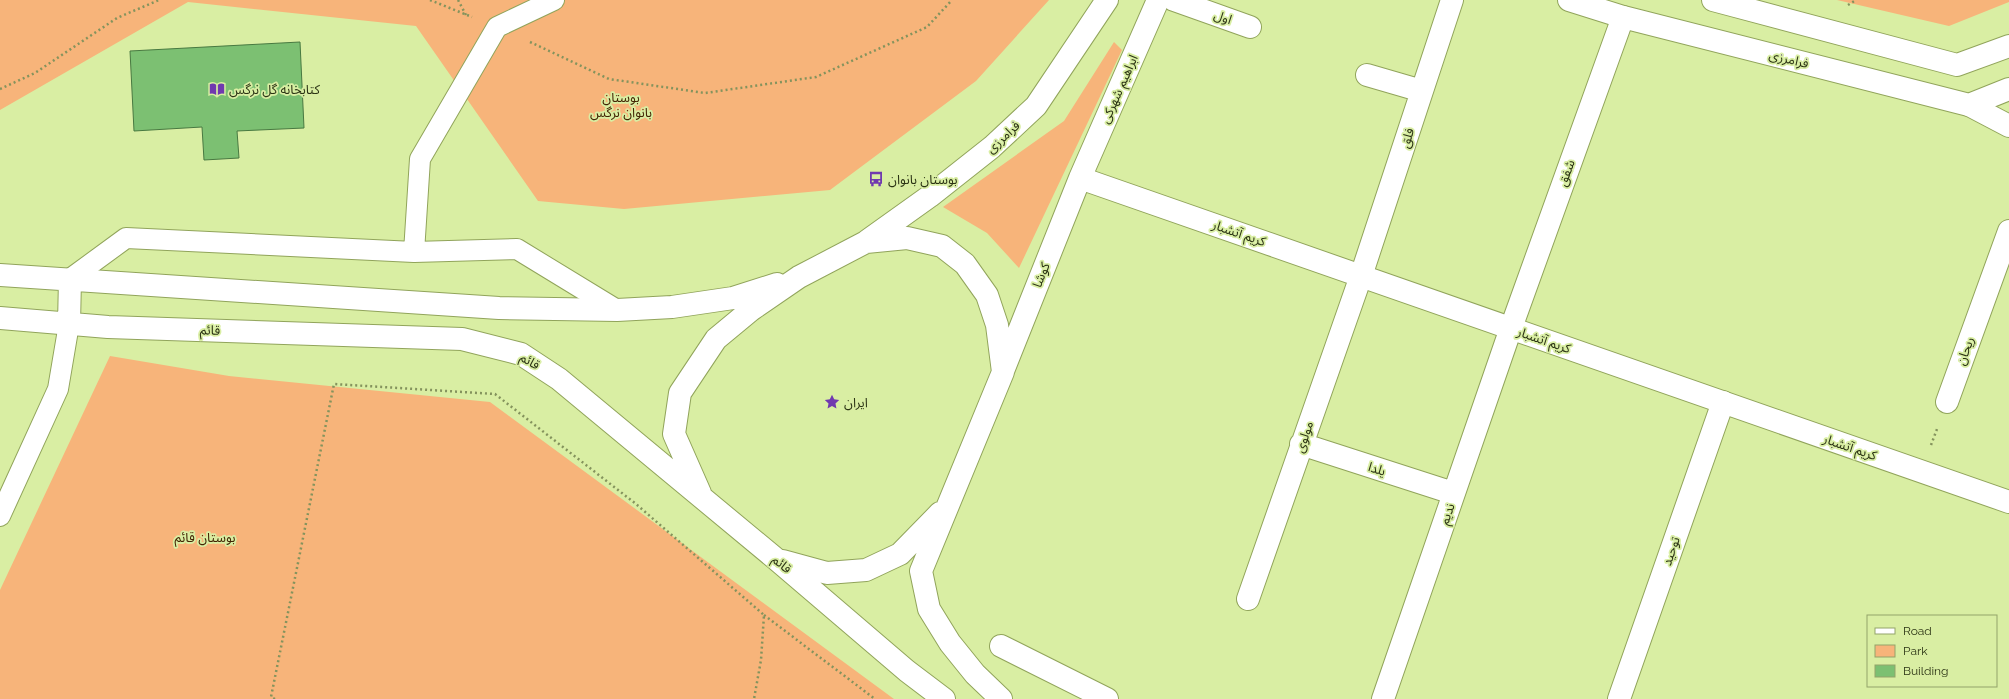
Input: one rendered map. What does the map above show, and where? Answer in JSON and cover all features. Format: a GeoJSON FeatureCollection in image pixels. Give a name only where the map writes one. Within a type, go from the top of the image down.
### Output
{"type":"FeatureCollection","features":[{"type":"Feature","properties":{"kind":"street","name":"فرامرزی"},"geometry":{"type":"LineString","coordinates":[[866,242],[930,196],[992,147],[1036,106],[1107,0]]}},
{"type":"Feature","properties":{"kind":"street","name":"ابراهیم شهرکی"},"geometry":{"type":"LineString","coordinates":[[1080,178],[1158,0]]}},
{"type":"Feature","properties":{"kind":"street","name":"اول"},"geometry":{"type":"LineString","coordinates":[[1174,0],[1250,27]]}},
{"type":"Feature","properties":{"kind":"street","name":"فلق"},"geometry":{"type":"LineString","coordinates":[[1361,276],[1452,0]]}},
{"type":"Feature","properties":{"kind":"street","name":"فرامرزی"},"geometry":{"type":"LineString","coordinates":[[1569,0],[1623,17],[1969,105],[2009,126]]}},
{"type":"Feature","properties":{"kind":"street"},"geometry":{"type":"LineString","coordinates":[[1713,0],[1957,65],[2009,46]]}},
{"type":"Feature","properties":{"kind":"street","name":"شفق"},"geometry":{"type":"LineString","coordinates":[[1511,328],[1623,17]]}},
{"type":"Feature","properties":{"kind":"street"},"geometry":{"type":"LineString","coordinates":[[1368,75],[1422,92]]}},
{"type":"Feature","properties":{"kind":"street"},"geometry":{"type":"LineString","coordinates":[[1969,105],[2009,89]]}},
{"type":"Feature","properties":{"kind":"street","name":"کریم آتشبار"},"geometry":{"type":"LineString","coordinates":[[1080,178],[2009,502]]}},
{"type":"Feature","properties":{"kind":"street","name":"کوشا"},"geometry":{"type":"LineString","coordinates":[[948,505],[1003,372],[1080,178]]}},
{"type":"Feature","properties":{"kind":"street","name":"ریحان"},"geometry":{"type":"LineString","coordinates":[[1947,402],[2009,231]]}},
{"type":"Feature","properties":{"kind":"street"},"geometry":{"type":"LineString","coordinates":[[702,498],[674,434],[680,393],[716,339],[751,310],[799,277],[866,242],[907,238],[942,246],[965,264],[986,295],[997,325],[1003,372]]}},
{"type":"Feature","properties":{"kind":"street"},"geometry":{"type":"LineString","coordinates":[[0,275],[499,308],[617,310],[672,307],[734,298],[799,277]]}},
{"type":"Feature","properties":{"kind":"street","name":"مولوی"},"geometry":{"type":"LineString","coordinates":[[1248,599],[1361,276]]}},
{"type":"Feature","properties":{"kind":"street"},"geometry":{"type":"LineString","coordinates":[[69,324],[70,279]]}},
{"type":"Feature","properties":{"kind":"street","name":"قائم"},"geometry":{"type":"LineString","coordinates":[[0,318],[108,327],[462,339],[521,354],[559,379],[907,670],[944,699]]}},
{"type":"Feature","properties":{"kind":"street","name":"ندیم"},"geometry":{"type":"LineString","coordinates":[[1383,699],[1511,328]]}},
{"type":"Feature","properties":{"kind":"street","name":"توحید"},"geometry":{"type":"LineString","coordinates":[[1619,699],[1723,402]]}},
{"type":"Feature","properties":{"kind":"street","name":"یلدا"},"geometry":{"type":"LineString","coordinates":[[1301,444],[1453,494]]}},
{"type":"Feature","properties":{"kind":"street"},"geometry":{"type":"LineString","coordinates":[[776,559],[827,573],[866,570],[900,554],[948,505]]}},
{"type":"Feature","properties":{"kind":"street"},"geometry":{"type":"LineString","coordinates":[[948,505],[921,571],[929,609],[958,654],[975,674],[1001,699]]}},
{"type":"Feature","properties":{"kind":"street"},"geometry":{"type":"LineString","coordinates":[[1001,646],[1107,699]]}},
{"type":"Feature","properties":{"kind":"lane"},"geometry":{"type":"LineString","coordinates":[[414,252],[420,159],[497,27],[554,0]]}},
{"type":"Feature","properties":{"kind":"lane"},"geometry":{"type":"LineString","coordinates":[[70,279],[126,238],[414,252],[517,249],[617,310]]}},
{"type":"Feature","properties":{"kind":"lane"},"geometry":{"type":"LineString","coordinates":[[0,516],[58,389],[69,324]]}},
{"type":"Feature","properties":{"kind":"path"},"geometry":{"type":"LineString","coordinates":[[0,89],[35,73],[117,18],[159,0]]}},
{"type":"Feature","properties":{"kind":"path"},"geometry":{"type":"LineString","coordinates":[[430,0],[497,27],[609,79],[705,93],[816,77],[927,27],[952,0]]}},
{"type":"Feature","properties":{"kind":"path"},"geometry":{"type":"LineString","coordinates":[[458,0],[466,15]]}},
{"type":"Feature","properties":{"kind":"path"},"geometry":{"type":"LineString","coordinates":[[275,699],[270,697],[334,384],[495,394],[636,504],[764,615],[875,699]]}},
{"type":"Feature","properties":{"kind":"path"},"geometry":{"type":"LineString","coordinates":[[1922,472],[1947,402]]}},
{"type":"Feature","properties":{"kind":"path"},"geometry":{"type":"LineString","coordinates":[[754,699],[761,660],[764,615]]}},
{"type":"Feature","properties":{"kind":"green space","name":"بوستان بانوان نرگس"},"geometry":{"type":"Polygon","coordinates":[[[0,0],[1049,0],[976,81],[830,190],[624,209],[538,201],[416,26],[188,2],[0,110],[0,0]]]}},
{"type":"Feature","properties":{"kind":"green space"},"geometry":{"type":"Polygon","coordinates":[[[1837,0],[2009,0],[2009,2],[1949,26],[1837,0]]]}},
{"type":"Feature","properties":{"kind":"green space"},"geometry":{"type":"Polygon","coordinates":[[[1114,42],[1122,50],[1019,268],[987,233],[943,207],[1064,121],[1114,42]]]}},
{"type":"Feature","properties":{"kind":"green space","name":"بوستان قائم"},"geometry":{"type":"Polygon","coordinates":[[[110,356],[229,376],[490,402],[894,699],[0,699],[0,590],[110,356]]]}},
{"type":"Feature","properties":{"kind":"building","name":"کتابخانه گل نرگس"},"geometry":{"type":"Polygon","coordinates":[[[300,42],[304,128],[237,131],[239,158],[204,160],[202,127],[134,131],[130,51],[300,42]]]}},
{"type":"Feature","properties":{"kind":"place","name":"کتابخانه گل نرگس"},"geometry":{"type":"Point","coordinates":[217,89]}},
{"type":"Feature","properties":{"kind":"place","name":"بوستان بانوان"},"geometry":{"type":"Point","coordinates":[876,179]}},
{"type":"Feature","properties":{"kind":"place","name":"ایران"},"geometry":{"type":"Point","coordinates":[832,402]}}]}
